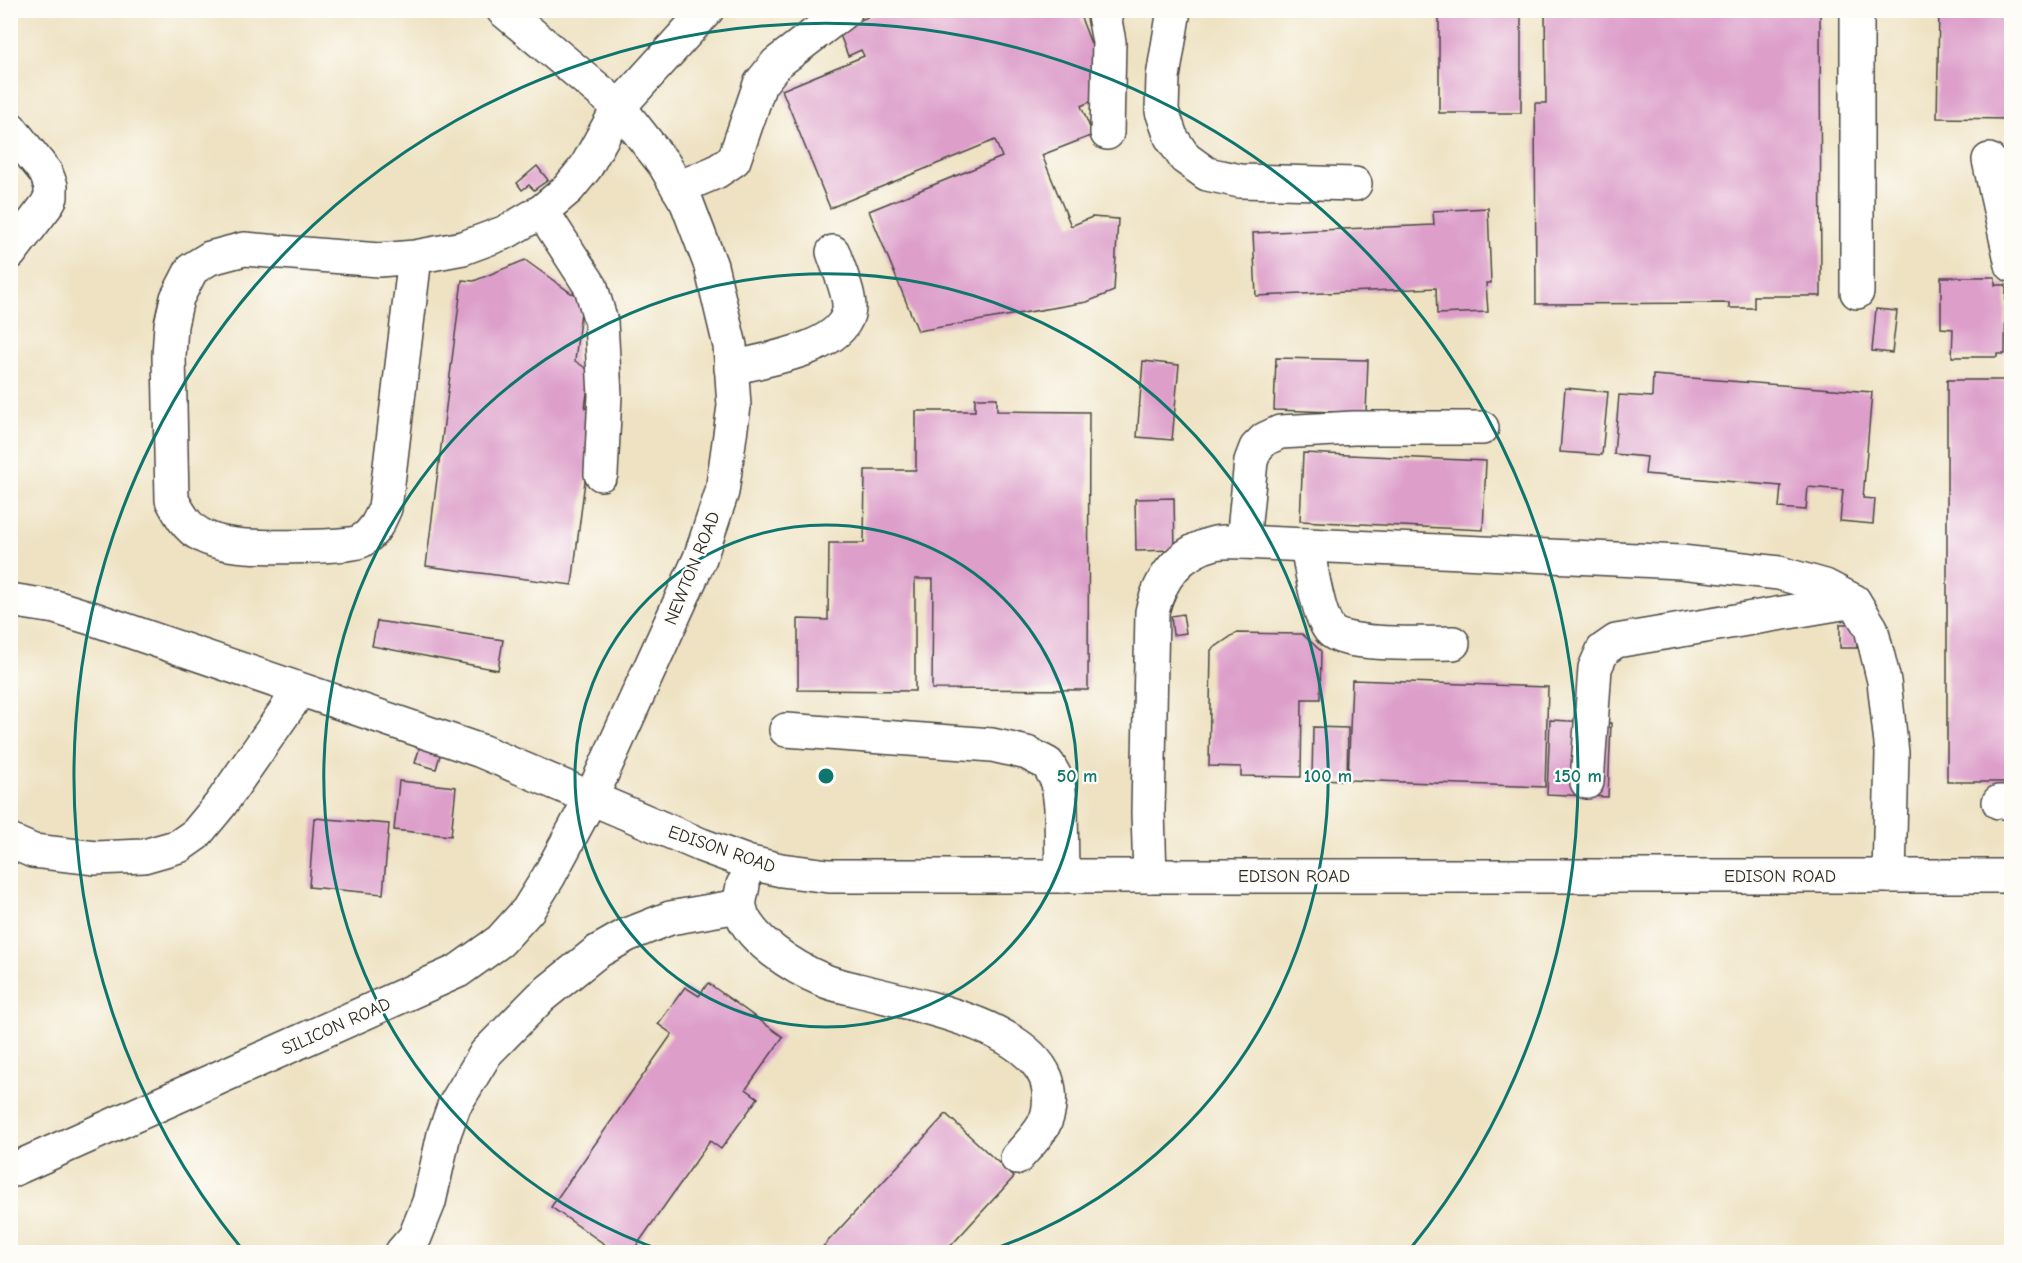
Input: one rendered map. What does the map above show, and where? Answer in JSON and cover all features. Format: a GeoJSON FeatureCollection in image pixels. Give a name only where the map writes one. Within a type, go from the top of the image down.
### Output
{"type":"FeatureCollection","features":[{"type":"Feature","properties":{"kind":"lane","name":"NEWTON ROAD"},"geometry":{"type":"LineString","coordinates":[[503,10],[619,107],[664,164],[687,203],[711,266],[730,346],[734,406],[722,492],[700,558],[591,798]]}},
{"type":"Feature","properties":{"kind":"lane"},"geometry":{"type":"LineString","coordinates":[[416,257],[385,508],[375,529],[359,542],[339,545],[245,546],[200,535],[182,518],[172,500],[169,356],[171,325],[177,298],[192,269],[210,258],[244,249],[379,260],[416,257],[463,248],[506,232],[542,211],[568,189],[586,167],[619,107],[707,10]]}},
{"type":"Feature","properties":{"kind":"lane"},"geometry":{"type":"LineString","coordinates":[[678,188],[716,172],[734,160],[760,84],[777,63],[846,10]]}},
{"type":"Feature","properties":{"kind":"lane"},"geometry":{"type":"LineString","coordinates":[[1103,10],[1109,42],[1107,133]]}},
{"type":"Feature","properties":{"kind":"lane"},"geometry":{"type":"LineString","coordinates":[[1174,10],[1163,77],[1162,111],[1171,136],[1185,158],[1207,174],[1240,181],[1355,184]]}},
{"type":"Feature","properties":{"kind":"lane"},"geometry":{"type":"LineString","coordinates":[[1857,10],[1857,292]]}},
{"type":"Feature","properties":{"kind":"lane"},"geometry":{"type":"LineString","coordinates":[[10,128],[46,173],[51,186],[51,197],[10,254]]}},
{"type":"Feature","properties":{"kind":"lane"},"geometry":{"type":"LineString","coordinates":[[1989,160],[2012,265]]}},
{"type":"Feature","properties":{"kind":"lane"},"geometry":{"type":"LineString","coordinates":[[542,211],[591,287],[601,322],[604,395],[601,474]]}},
{"type":"Feature","properties":{"kind":"lane"},"geometry":{"type":"LineString","coordinates":[[731,368],[815,346],[839,330],[849,314],[847,295],[832,252]]}},
{"type":"Feature","properties":{"kind":"lane"},"geometry":{"type":"LineString","coordinates":[[1243,542],[1251,461],[1256,448],[1265,439],[1280,432],[1354,428],[1482,428]]}},
{"type":"Feature","properties":{"kind":"lane"},"geometry":{"type":"LineString","coordinates":[[1150,876],[1148,812],[1152,612],[1157,591],[1171,569],[1190,552],[1216,543],[1243,542],[1681,562],[1779,573],[1825,586],[1854,601],[1871,628],[1884,681],[1892,753],[1889,876]]}},
{"type":"Feature","properties":{"kind":"lane"},"geometry":{"type":"LineString","coordinates":[[1307,545],[1321,612],[1330,631],[1345,639],[1367,642],[1453,643]]}},
{"type":"Feature","properties":{"kind":"lane","name":"EDISON ROAD"},"geometry":{"type":"LineString","coordinates":[[10,600],[55,607],[481,751],[701,845],[747,862],[781,870],[829,876],[2012,876]]}},
{"type":"Feature","properties":{"kind":"lane"},"geometry":{"type":"LineString","coordinates":[[1587,782],[1595,668],[1603,650],[1616,641],[1854,601]]}},
{"type":"Feature","properties":{"kind":"lane"},"geometry":{"type":"LineString","coordinates":[[10,841],[33,851],[96,858],[144,856],[179,846],[196,834],[220,805],[300,690]]}},
{"type":"Feature","properties":{"kind":"lane"},"geometry":{"type":"LineString","coordinates":[[786,730],[992,745],[1027,753],[1048,764],[1058,782],[1061,807],[1062,876]]}},
{"type":"Feature","properties":{"kind":"lane","name":"SILICON ROAD"},"geometry":{"type":"LineString","coordinates":[[10,1171],[458,971],[500,941],[528,910],[591,798]]}},
{"type":"Feature","properties":{"kind":"lane"},"geometry":{"type":"LineString","coordinates":[[747,862],[739,906],[744,920],[764,944],[789,962],[824,981],[951,1015],[993,1030],[1022,1048],[1041,1066],[1049,1088],[1049,1108],[1043,1126],[1017,1158]]}},
{"type":"Feature","properties":{"kind":"lane"},"geometry":{"type":"LineString","coordinates":[[402,1252],[415,1237],[429,1202],[444,1134],[454,1106],[486,1053],[541,997],[597,952],[627,935],[670,918],[739,906]]}},
{"type":"Feature","properties":{"kind":"building"},"geometry":{"type":"Polygon","coordinates":[[[884,10],[1078,10],[1097,59],[1096,99],[1081,106],[1093,135],[1042,155],[1071,226],[1092,217],[1118,219],[1114,291],[1087,302],[918,331],[869,211],[1002,157],[995,140],[830,208],[782,90],[864,56],[861,50],[848,56],[839,32],[852,27],[851,24],[884,10]]]}},
{"type":"Feature","properties":{"kind":"building"},"geometry":{"type":"Polygon","coordinates":[[[1439,10],[1521,10],[1521,113],[1439,113],[1439,10]]]}},
{"type":"Feature","properties":{"kind":"building"},"geometry":{"type":"Polygon","coordinates":[[[1545,10],[1820,10],[1821,296],[1754,296],[1754,308],[1729,308],[1729,303],[1536,304],[1535,103],[1546,103],[1545,10]]]}},
{"type":"Feature","properties":{"kind":"building"},"geometry":{"type":"Polygon","coordinates":[[[1939,10],[2012,10],[2012,119],[1937,118],[1939,10]]]}},
{"type":"Feature","properties":{"kind":"building"},"geometry":{"type":"Polygon","coordinates":[[[537,166],[548,180],[534,190],[529,185],[522,190],[517,183],[537,166]]]}},
{"type":"Feature","properties":{"kind":"building"},"geometry":{"type":"Polygon","coordinates":[[[1488,208],[1491,283],[1486,283],[1488,312],[1437,314],[1436,288],[1256,296],[1253,233],[1434,225],[1433,211],[1488,208]]]}},
{"type":"Feature","properties":{"kind":"building"},"geometry":{"type":"Polygon","coordinates":[[[525,260],[571,293],[583,295],[575,361],[590,371],[585,408],[594,409],[572,585],[426,566],[462,280],[474,281],[525,260]]]}},
{"type":"Feature","properties":{"kind":"building"},"geometry":{"type":"Polygon","coordinates":[[[1941,277],[1995,277],[1995,285],[2006,285],[2005,354],[1997,354],[1997,357],[1952,357],[1953,329],[1941,328],[1941,277]]]}},
{"type":"Feature","properties":{"kind":"building"},"geometry":{"type":"Polygon","coordinates":[[[1876,309],[1897,311],[1892,353],[1872,351],[1876,309]]]}},
{"type":"Feature","properties":{"kind":"building"},"geometry":{"type":"Polygon","coordinates":[[[1276,358],[1368,360],[1366,413],[1274,410],[1276,358]]]}},
{"type":"Feature","properties":{"kind":"building"},"geometry":{"type":"Polygon","coordinates":[[[1143,361],[1179,365],[1172,440],[1137,437],[1143,361]]]}},
{"type":"Feature","properties":{"kind":"building"},"geometry":{"type":"Polygon","coordinates":[[[1653,375],[1872,392],[1863,498],[1875,499],[1873,524],[1840,521],[1843,490],[1808,487],[1806,510],[1779,508],[1781,486],[1645,474],[1647,457],[1614,454],[1619,395],[1652,397],[1653,375]]]}},
{"type":"Feature","properties":{"kind":"building"},"geometry":{"type":"Polygon","coordinates":[[[1947,380],[2012,380],[2012,782],[1947,782],[1947,380]]]}},
{"type":"Feature","properties":{"kind":"building"},"geometry":{"type":"Polygon","coordinates":[[[1565,388],[1608,392],[1602,455],[1560,452],[1565,388]]]}},
{"type":"Feature","properties":{"kind":"building"},"geometry":{"type":"Polygon","coordinates":[[[975,398],[997,398],[997,411],[1089,412],[1088,690],[932,689],[933,579],[915,579],[915,691],[798,690],[798,619],[828,620],[829,543],[864,543],[865,470],[916,470],[916,411],[975,411],[975,398]]]}},
{"type":"Feature","properties":{"kind":"building"},"geometry":{"type":"Polygon","coordinates":[[[1303,453],[1486,461],[1483,530],[1300,521],[1303,453]]]}},
{"type":"Feature","properties":{"kind":"building"},"geometry":{"type":"Polygon","coordinates":[[[1174,498],[1175,550],[1136,551],[1135,499],[1174,498]]]}},
{"type":"Feature","properties":{"kind":"building"},"geometry":{"type":"Polygon","coordinates":[[[1183,614],[1186,633],[1173,635],[1171,616],[1183,614]]]}},
{"type":"Feature","properties":{"kind":"building"},"geometry":{"type":"Polygon","coordinates":[[[377,621],[503,640],[498,670],[372,646],[377,621]]]}},
{"type":"Feature","properties":{"kind":"building"},"geometry":{"type":"Polygon","coordinates":[[[1840,624],[1857,624],[1857,648],[1840,648],[1840,624]]]}},
{"type":"Feature","properties":{"kind":"building"},"geometry":{"type":"Polygon","coordinates":[[[1236,633],[1302,634],[1321,651],[1320,699],[1302,699],[1301,777],[1241,776],[1241,767],[1209,766],[1211,650],[1236,633]]]}},
{"type":"Feature","properties":{"kind":"building"},"geometry":{"type":"Polygon","coordinates":[[[1352,680],[1548,687],[1545,787],[1348,780],[1352,680]]]}},
{"type":"Feature","properties":{"kind":"building"},"geometry":{"type":"Polygon","coordinates":[[[1550,720],[1611,723],[1608,797],[1547,794],[1550,720]]]}},
{"type":"Feature","properties":{"kind":"building"},"geometry":{"type":"Polygon","coordinates":[[[1313,727],[1348,728],[1347,780],[1312,779],[1313,727]]]}},
{"type":"Feature","properties":{"kind":"building"},"geometry":{"type":"Polygon","coordinates":[[[420,746],[441,752],[436,769],[415,763],[420,746]]]}},
{"type":"Feature","properties":{"kind":"building"},"geometry":{"type":"Polygon","coordinates":[[[399,781],[456,787],[451,836],[394,830],[399,781]]]}},
{"type":"Feature","properties":{"kind":"building"},"geometry":{"type":"Polygon","coordinates":[[[314,818],[389,824],[383,894],[309,887],[314,818]]]}},
{"type":"Feature","properties":{"kind":"building"},"geometry":{"type":"Polygon","coordinates":[[[708,983],[783,1037],[746,1089],[758,1098],[721,1149],[710,1141],[632,1252],[616,1252],[551,1207],[672,1034],[658,1024],[685,987],[699,996],[708,983]]]}},
{"type":"Feature","properties":{"kind":"building"},"geometry":{"type":"Polygon","coordinates":[[[946,1114],[1014,1177],[945,1252],[818,1252],[946,1114]]]}}]}
